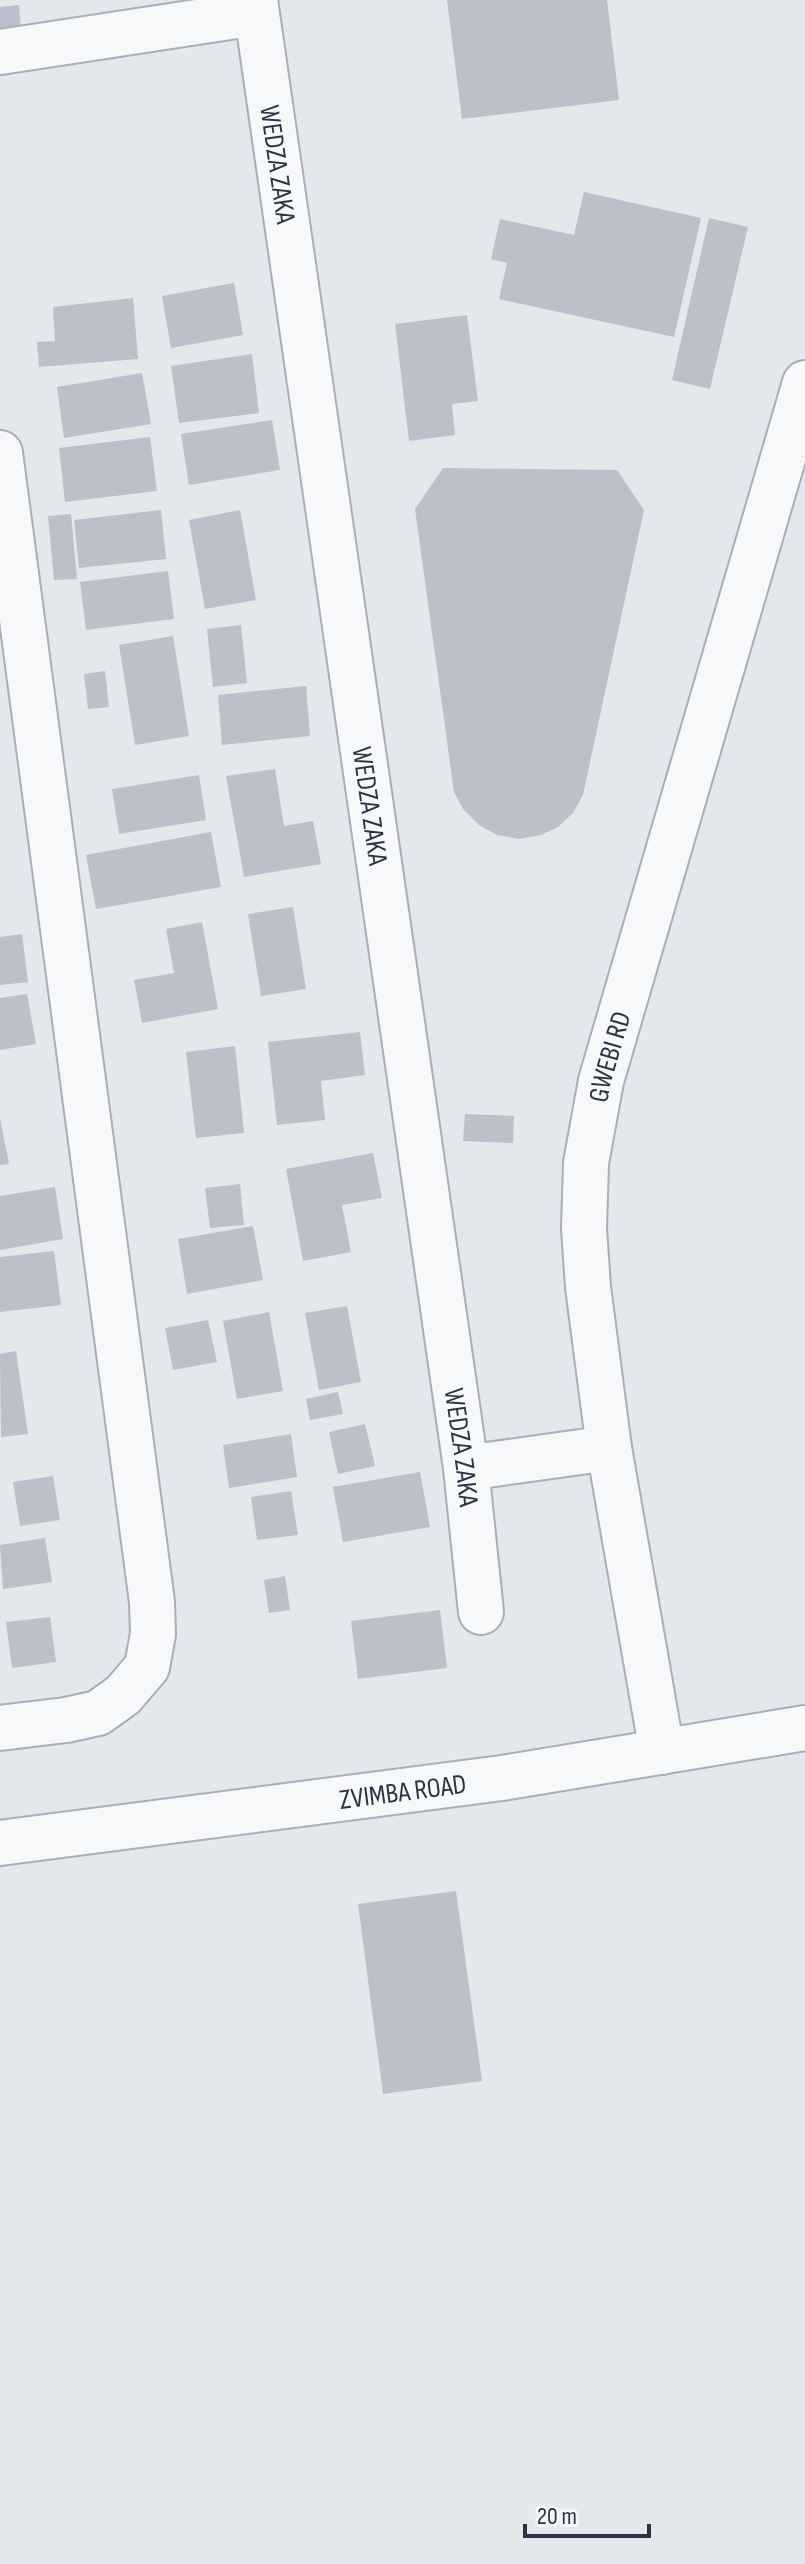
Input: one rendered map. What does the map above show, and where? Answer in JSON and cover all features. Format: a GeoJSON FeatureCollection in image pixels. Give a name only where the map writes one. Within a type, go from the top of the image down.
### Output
{"type":"FeatureCollection","features":[{"type":"Feature","properties":{"kind":"street"},"geometry":{"type":"LineString","coordinates":[[0,52],[256,6]]}},
{"type":"Feature","properties":{"kind":"street","name":"WEDZA ZAKA"},"geometry":{"type":"LineString","coordinates":[[256,6],[466,1468],[481,1612]]}},
{"type":"Feature","properties":{"kind":"street","name":"GWEBI RD"},"geometry":{"type":"LineString","coordinates":[[662,1752],[609,1448],[588,1287],[584,1228],[586,1163],[601,1081],[805,383]]}},
{"type":"Feature","properties":{"kind":"street"},"geometry":{"type":"LineString","coordinates":[[0,453],[152,1602],[153,1634],[147,1667],[123,1695],[98,1713],[0,1728]]}},
{"type":"Feature","properties":{"kind":"street"},"geometry":{"type":"LineString","coordinates":[[466,1468],[609,1448]]}},
{"type":"Feature","properties":{"kind":"street","name":"ZVIMBA ROAD"},"geometry":{"type":"LineString","coordinates":[[0,1843],[502,1778],[805,1728]]}},
{"type":"Feature","properties":{"kind":"building"},"geometry":{"type":"Polygon","coordinates":[[[447,0],[607,0],[619,100],[462,119],[447,0]]]}},
{"type":"Feature","properties":{"kind":"building"},"geometry":{"type":"Polygon","coordinates":[[[19,5],[21,32],[0,34],[0,7],[19,5]]]}},
{"type":"Feature","properties":{"kind":"building"},"geometry":{"type":"Polygon","coordinates":[[[584,192],[701,218],[674,337],[499,299],[507,263],[491,259],[500,219],[574,235],[584,192]]]}},
{"type":"Feature","properties":{"kind":"building"},"geometry":{"type":"Polygon","coordinates":[[[709,218],[748,227],[710,389],[672,380],[709,218]]]}},
{"type":"Feature","properties":{"kind":"building"},"geometry":{"type":"Polygon","coordinates":[[[234,283],[243,335],[171,348],[162,296],[234,283]]]}},
{"type":"Feature","properties":{"kind":"building"},"geometry":{"type":"Polygon","coordinates":[[[133,298],[138,359],[39,367],[37,342],[55,341],[53,307],[133,298]]]}},
{"type":"Feature","properties":{"kind":"building"},"geometry":{"type":"Polygon","coordinates":[[[467,315],[478,401],[452,404],[455,435],[409,441],[395,324],[467,315]]]}},
{"type":"Feature","properties":{"kind":"building"},"geometry":{"type":"Polygon","coordinates":[[[252,354],[259,413],[179,423],[171,366],[252,354]]]}},
{"type":"Feature","properties":{"kind":"building"},"geometry":{"type":"Polygon","coordinates":[[[142,373],[151,424],[64,438],[57,387],[142,373]]]}},
{"type":"Feature","properties":{"kind":"building"},"geometry":{"type":"Polygon","coordinates":[[[272,420],[280,470],[189,485],[181,434],[272,420]]]}},
{"type":"Feature","properties":{"kind":"building"},"geometry":{"type":"Polygon","coordinates":[[[150,437],[157,491],[65,502],[59,448],[150,437]]]}},
{"type":"Feature","properties":{"kind":"building"},"geometry":{"type":"Polygon","coordinates":[[[443,468],[617,470],[644,510],[583,795],[573,813],[558,827],[541,835],[519,839],[497,835],[479,825],[463,809],[454,792],[415,509],[443,468]]]}},
{"type":"Feature","properties":{"kind":"building"},"geometry":{"type":"Polygon","coordinates":[[[161,510],[166,559],[79,568],[74,520],[161,510]]]}},
{"type":"Feature","properties":{"kind":"building"},"geometry":{"type":"Polygon","coordinates":[[[240,510],[256,600],[205,609],[189,520],[240,510]]]}},
{"type":"Feature","properties":{"kind":"building"},"geometry":{"type":"Polygon","coordinates":[[[71,514],[77,579],[54,580],[48,516],[71,514]]]}},
{"type":"Feature","properties":{"kind":"building"},"geometry":{"type":"Polygon","coordinates":[[[168,571],[174,619],[86,630],[80,582],[168,571]]]}},
{"type":"Feature","properties":{"kind":"building"},"geometry":{"type":"Polygon","coordinates":[[[241,625],[247,683],[213,687],[207,629],[241,625]]]}},
{"type":"Feature","properties":{"kind":"building"},"geometry":{"type":"Polygon","coordinates":[[[173,636],[189,736],[135,745],[119,645],[173,636]]]}},
{"type":"Feature","properties":{"kind":"building"},"geometry":{"type":"Polygon","coordinates":[[[105,671],[109,707],[88,709],[84,674],[105,671]]]}},
{"type":"Feature","properties":{"kind":"building"},"geometry":{"type":"Polygon","coordinates":[[[306,686],[310,736],[222,745],[218,695],[306,686]]]}},
{"type":"Feature","properties":{"kind":"building"},"geometry":{"type":"Polygon","coordinates":[[[275,769],[284,826],[313,821],[321,864],[244,877],[226,776],[275,769]]]}},
{"type":"Feature","properties":{"kind":"building"},"geometry":{"type":"Polygon","coordinates":[[[199,775],[206,820],[119,834],[112,789],[199,775]]]}},
{"type":"Feature","properties":{"kind":"building"},"geometry":{"type":"Polygon","coordinates":[[[211,832],[221,887],[96,909],[86,855],[211,832]]]}},
{"type":"Feature","properties":{"kind":"building"},"geometry":{"type":"Polygon","coordinates":[[[293,907],[306,989],[261,996],[248,914],[293,907]]]}},
{"type":"Feature","properties":{"kind":"building"},"geometry":{"type":"Polygon","coordinates":[[[202,922],[218,1009],[142,1023],[134,980],[174,973],[166,929],[202,922]]]}},
{"type":"Feature","properties":{"kind":"building"},"geometry":{"type":"Polygon","coordinates":[[[22,934],[28,982],[0,985],[0,937],[22,934]]]}},
{"type":"Feature","properties":{"kind":"building"},"geometry":{"type":"Polygon","coordinates":[[[27,994],[36,1044],[0,1050],[0,998],[27,994]]]}},
{"type":"Feature","properties":{"kind":"building"},"geometry":{"type":"Polygon","coordinates":[[[360,1032],[365,1075],[321,1081],[325,1120],[277,1125],[268,1042],[360,1032]]]}},
{"type":"Feature","properties":{"kind":"building"},"geometry":{"type":"Polygon","coordinates":[[[235,1046],[244,1133],[196,1138],[186,1052],[235,1046]]]}},
{"type":"Feature","properties":{"kind":"building"},"geometry":{"type":"Polygon","coordinates":[[[465,1114],[514,1116],[513,1143],[463,1141],[465,1114]]]}},
{"type":"Feature","properties":{"kind":"building"},"geometry":{"type":"Polygon","coordinates":[[[0,1118],[9,1164],[0,1165],[0,1118]]]}},
{"type":"Feature","properties":{"kind":"building"},"geometry":{"type":"Polygon","coordinates":[[[373,1153],[382,1198],[342,1205],[351,1252],[303,1261],[286,1169],[373,1153]]]}},
{"type":"Feature","properties":{"kind":"building"},"geometry":{"type":"Polygon","coordinates":[[[240,1184],[244,1225],[210,1228],[205,1188],[240,1184]]]}},
{"type":"Feature","properties":{"kind":"building"},"geometry":{"type":"Polygon","coordinates":[[[55,1187],[63,1239],[0,1250],[0,1196],[55,1187]]]}},
{"type":"Feature","properties":{"kind":"building"},"geometry":{"type":"Polygon","coordinates":[[[253,1226],[263,1280],[187,1294],[178,1239],[253,1226]]]}},
{"type":"Feature","properties":{"kind":"building"},"geometry":{"type":"Polygon","coordinates":[[[54,1251],[61,1305],[0,1312],[0,1257],[54,1251]]]}},
{"type":"Feature","properties":{"kind":"building"},"geometry":{"type":"Polygon","coordinates":[[[347,1306],[361,1382],[319,1390],[305,1313],[347,1306]]]}},
{"type":"Feature","properties":{"kind":"building"},"geometry":{"type":"Polygon","coordinates":[[[269,1312],[283,1391],[237,1399],[223,1321],[269,1312]]]}},
{"type":"Feature","properties":{"kind":"building"},"geometry":{"type":"Polygon","coordinates":[[[208,1320],[217,1362],[173,1370],[165,1328],[208,1320]]]}},
{"type":"Feature","properties":{"kind":"building"},"geometry":{"type":"Polygon","coordinates":[[[16,1351],[28,1434],[1,1437],[0,1354],[16,1351]]]}},
{"type":"Feature","properties":{"kind":"building"},"geometry":{"type":"Polygon","coordinates":[[[338,1392],[343,1414],[310,1420],[306,1399],[338,1392]]]}},
{"type":"Feature","properties":{"kind":"building"},"geometry":{"type":"Polygon","coordinates":[[[365,1424],[375,1466],[338,1474],[329,1432],[365,1424]]]}},
{"type":"Feature","properties":{"kind":"building"},"geometry":{"type":"Polygon","coordinates":[[[291,1434],[297,1477],[229,1488],[223,1445],[291,1434]]]}},
{"type":"Feature","properties":{"kind":"building"},"geometry":{"type":"Polygon","coordinates":[[[420,1472],[430,1527],[343,1542],[333,1487],[420,1472]]]}},
{"type":"Feature","properties":{"kind":"building"},"geometry":{"type":"Polygon","coordinates":[[[53,1476],[60,1520],[20,1526],[13,1482],[53,1476]]]}},
{"type":"Feature","properties":{"kind":"building"},"geometry":{"type":"Polygon","coordinates":[[[291,1491],[298,1535],[257,1540],[251,1497],[291,1491]]]}},
{"type":"Feature","properties":{"kind":"building"},"geometry":{"type":"Polygon","coordinates":[[[45,1538],[52,1582],[3,1589],[0,1545],[45,1538]]]}},
{"type":"Feature","properties":{"kind":"building"},"geometry":{"type":"Polygon","coordinates":[[[285,1576],[290,1610],[269,1613],[264,1580],[285,1576]]]}},
{"type":"Feature","properties":{"kind":"building"},"geometry":{"type":"Polygon","coordinates":[[[440,1610],[447,1668],[358,1679],[351,1621],[440,1610]]]}},
{"type":"Feature","properties":{"kind":"building"},"geometry":{"type":"Polygon","coordinates":[[[50,1617],[56,1662],[12,1668],[6,1622],[50,1617]]]}},
{"type":"Feature","properties":{"kind":"building"},"geometry":{"type":"Polygon","coordinates":[[[456,1891],[482,2081],[383,2094],[358,1904],[456,1891]]]}}]}
